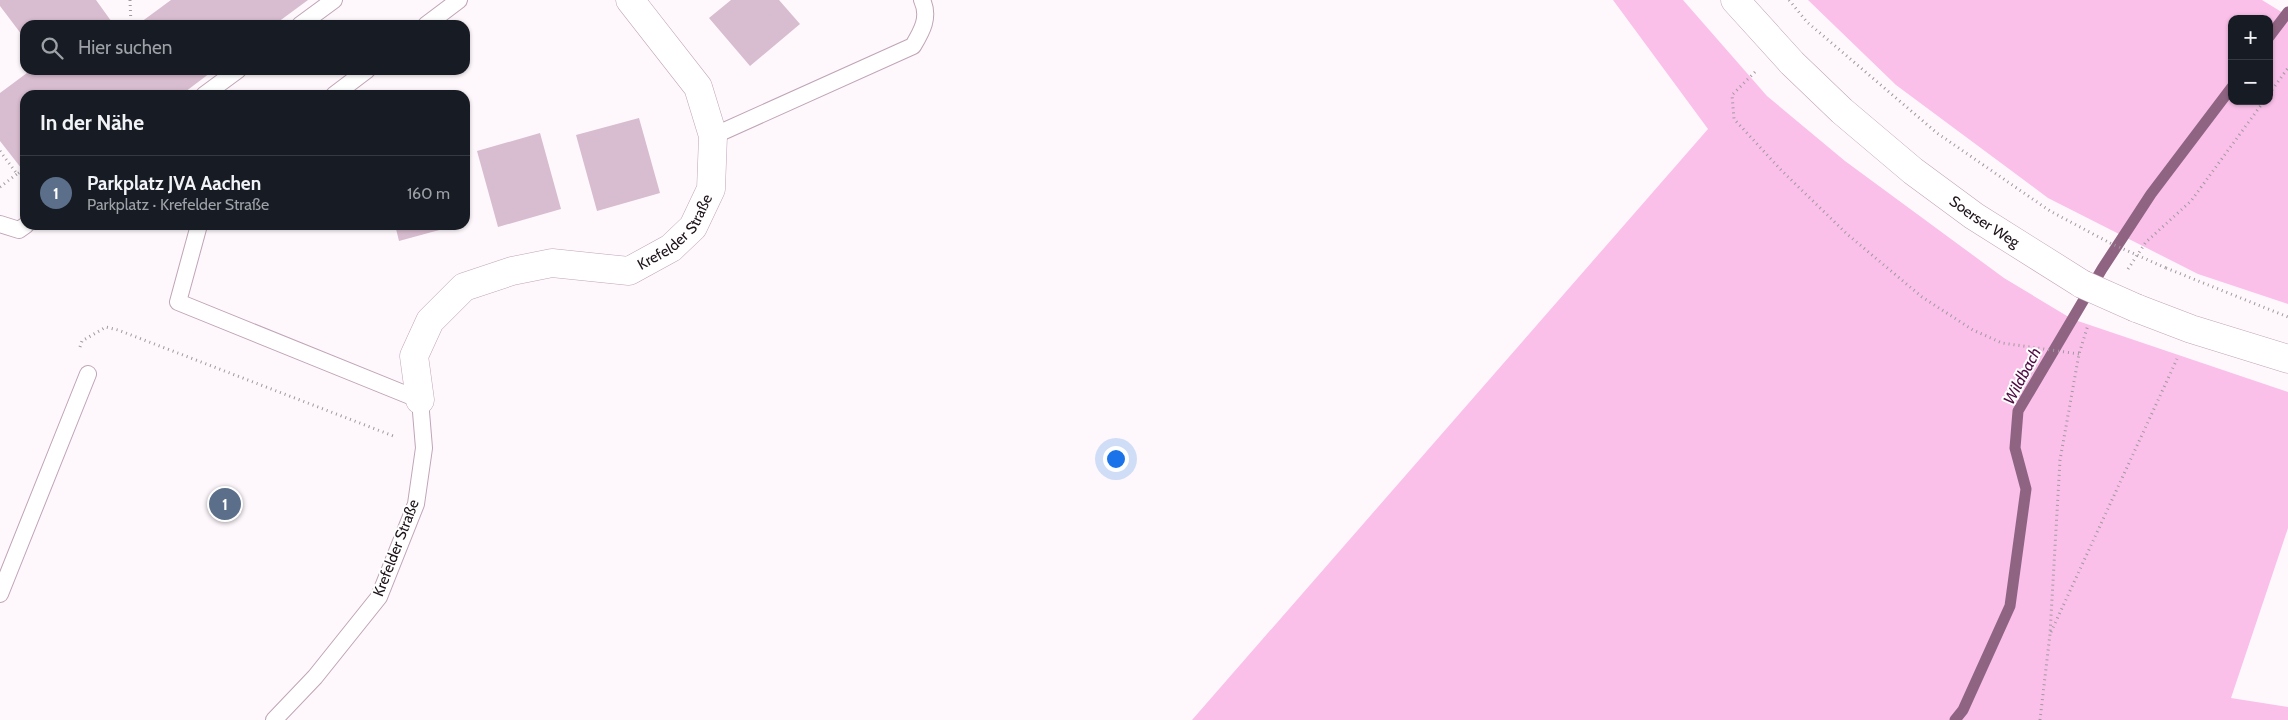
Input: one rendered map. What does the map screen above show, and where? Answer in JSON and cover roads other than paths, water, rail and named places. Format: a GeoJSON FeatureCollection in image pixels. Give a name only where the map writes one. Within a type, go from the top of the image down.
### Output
{"type":"FeatureCollection","features":[{"type":"Feature","properties":{"kind":"main road","name":"Krefelder Straße"},"geometry":{"type":"LineString","coordinates":[[420,400],[414,356],[430,321],[464,287],[512,271],[552,263],[629,270],[671,248],[693,227],[710,189],[713,136],[698,87],[630,0]]}},
{"type":"Feature","properties":{"kind":"main road","name":"Soerser Weg"},"geometry":{"type":"LineString","coordinates":[[1735,0],[1778,48],[1842,111],[1913,171],[1974,216],[2082,284],[2136,308],[2191,329],[2288,359]]}},
{"type":"Feature","properties":{"kind":"lane"},"geometry":{"type":"LineString","coordinates":[[307,20],[334,0]]}},
{"type":"Feature","properties":{"kind":"lane"},"geometry":{"type":"LineString","coordinates":[[433,20],[459,0]]}},
{"type":"Feature","properties":{"kind":"lane"},"geometry":{"type":"LineString","coordinates":[[713,136],[913,46],[923,31],[927,10],[922,0]]}},
{"type":"Feature","properties":{"kind":"lane"},"geometry":{"type":"LineString","coordinates":[[211,90],[231,75]]}},
{"type":"Feature","properties":{"kind":"lane"},"geometry":{"type":"LineString","coordinates":[[341,90],[360,75]]}},
{"type":"Feature","properties":{"kind":"lane"},"geometry":{"type":"LineString","coordinates":[[0,224],[20,229]]}},
{"type":"Feature","properties":{"kind":"lane"},"geometry":{"type":"LineString","coordinates":[[198,230],[178,302],[420,400]]}},
{"type":"Feature","properties":{"kind":"lane"},"geometry":{"type":"LineString","coordinates":[[0,594],[88,374]]}},
{"type":"Feature","properties":{"kind":"lane","name":"Krefelder Straße"},"geometry":{"type":"LineString","coordinates":[[274,720],[315,677],[379,597],[416,504],[424,448],[420,400]]}},
{"type":"Feature","properties":{"kind":"waterway","name":"Wildbach"},"geometry":{"type":"LineString","coordinates":[[2273,32],[2288,12]]}},
{"type":"Feature","properties":{"kind":"waterway","name":"Wildbach"},"geometry":{"type":"LineString","coordinates":[[1955,720],[1963,710],[2010,606],[2026,489],[2015,448],[2018,411],[2102,269],[2151,194],[2228,92]]}},
{"type":"Feature","properties":{"kind":"place","name":"Parkplatz JVA Aachen"},"geometry":{"type":"Point","coordinates":[225,504]}}]}
